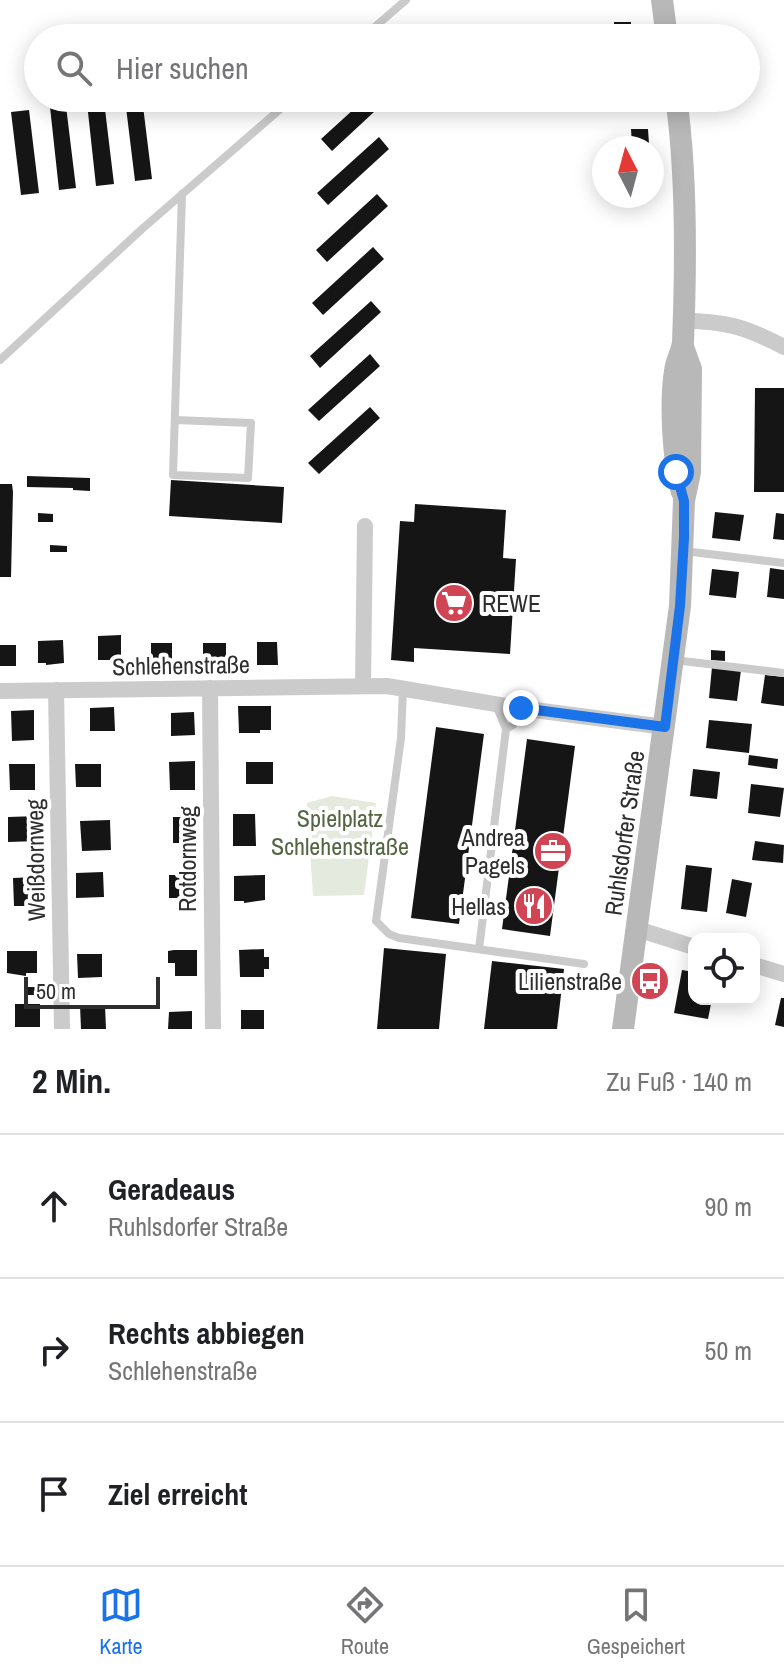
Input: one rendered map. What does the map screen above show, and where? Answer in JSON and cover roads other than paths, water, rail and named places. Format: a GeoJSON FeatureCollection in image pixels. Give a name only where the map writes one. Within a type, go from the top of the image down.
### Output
{"type":"FeatureCollection","features":[{"type":"Feature","properties":{"kind":"main road"},"geometry":{"type":"LineString","coordinates":[[662,0],[665,24]]}},
{"type":"Feature","properties":{"kind":"main road","name":"Ruhlsdorfer Straße"},"geometry":{"type":"LineString","coordinates":[[623,1029],[674,660],[683,551],[684,501],[676,472],[674,444],[675,370],[683,347],[683,185],[677,112]]}},
{"type":"Feature","properties":{"kind":"street"},"geometry":{"type":"LineString","coordinates":[[683,321],[718,321],[784,347]]}},
{"type":"Feature","properties":{"kind":"street"},"geometry":{"type":"LineString","coordinates":[[363,686],[365,526]]}},
{"type":"Feature","properties":{"kind":"street","name":"Rotdornweg"},"geometry":{"type":"LineString","coordinates":[[210,688],[213,1029]]}},
{"type":"Feature","properties":{"kind":"street","name":"Schlehenstraße"},"geometry":{"type":"LineString","coordinates":[[0,691],[403,688],[519,708],[665,727]]}},
{"type":"Feature","properties":{"kind":"street","name":"Weißdornweg"},"geometry":{"type":"LineString","coordinates":[[56,690],[62,1029]]}},
{"type":"Feature","properties":{"kind":"street"},"geometry":{"type":"LineString","coordinates":[[637,929],[688,945]]}},
{"type":"Feature","properties":{"kind":"street"},"geometry":{"type":"LineString","coordinates":[[760,967],[784,974]]}},
{"type":"Feature","properties":{"kind":"lane"},"geometry":{"type":"LineString","coordinates":[[378,24],[406,0]]}},
{"type":"Feature","properties":{"kind":"lane"},"geometry":{"type":"LineString","coordinates":[[0,360],[142,229],[277,112]]}},
{"type":"Feature","properties":{"kind":"lane"},"geometry":{"type":"LineString","coordinates":[[175,420],[251,423],[248,478],[173,475],[182,194]]}},
{"type":"Feature","properties":{"kind":"lane"},"geometry":{"type":"LineString","coordinates":[[683,551],[784,563]]}},
{"type":"Feature","properties":{"kind":"lane"},"geometry":{"type":"LineString","coordinates":[[674,660],[784,673]]}},
{"type":"Feature","properties":{"kind":"lane"},"geometry":{"type":"LineString","coordinates":[[403,688],[401,738],[376,921],[389,934],[399,938],[584,964]]}},
{"type":"Feature","properties":{"kind":"lane"},"geometry":{"type":"LineString","coordinates":[[479,949],[506,729],[496,704]]}},
{"type":"Feature","properties":{"kind":"lane"},"geometry":{"type":"LineString","coordinates":[[506,729],[513,725],[519,708]]}},
{"type":"Feature","properties":{"kind":"place","name":"REWE"},"geometry":{"type":"Point","coordinates":[454,603]}},
{"type":"Feature","properties":{"kind":"place","name":"Andrea Pagels"},"geometry":{"type":"Point","coordinates":[553,851]}},
{"type":"Feature","properties":{"kind":"place","name":"Hellas"},"geometry":{"type":"Point","coordinates":[534,906]}},
{"type":"Feature","properties":{"kind":"place","name":"Lilienstraße"},"geometry":{"type":"Point","coordinates":[650,981]}},
{"type":"Feature","properties":{"kind":"park label","name":"Spielplatz Schlehenstraße"},"geometry":{"type":"Point","coordinates":[340,832]}}]}
